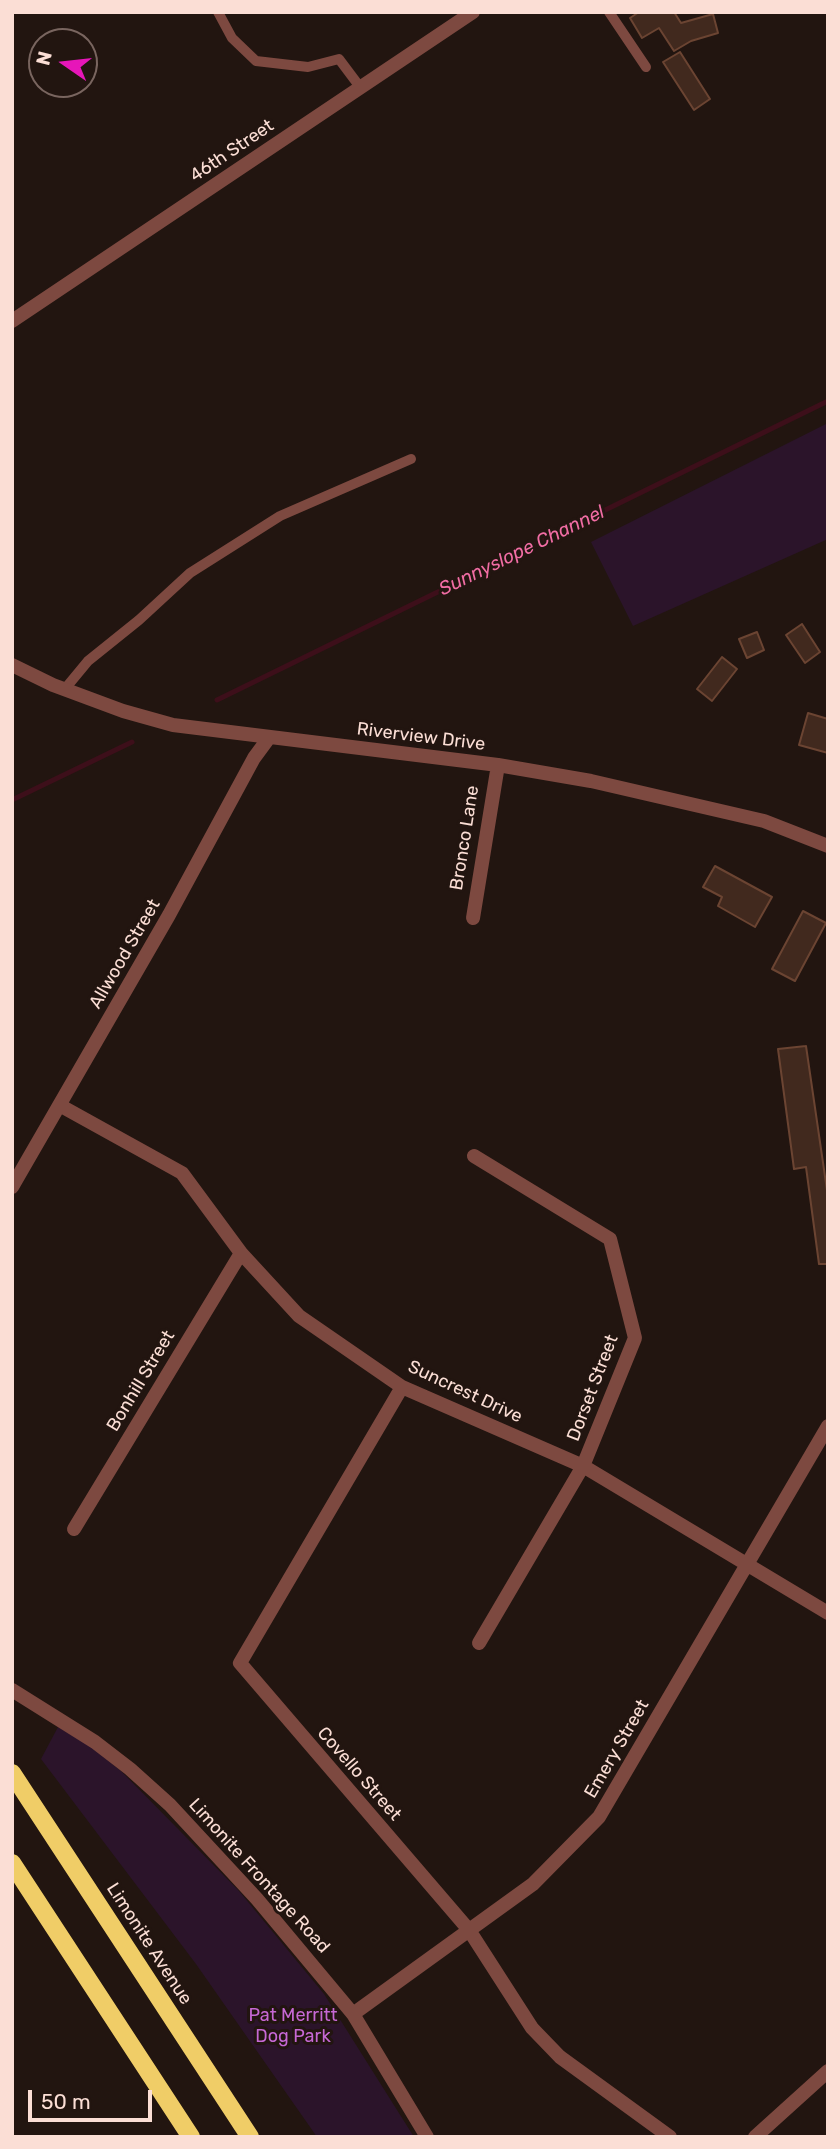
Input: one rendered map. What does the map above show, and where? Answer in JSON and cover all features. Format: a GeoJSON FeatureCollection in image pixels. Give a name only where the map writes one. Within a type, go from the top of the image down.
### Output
{"type":"FeatureCollection","features":[{"type":"Feature","properties":{"kind":"main road","name":"Limonite Avenue"},"geometry":{"type":"LineString","coordinates":[[12,1773],[250,2137]]}},
{"type":"Feature","properties":{"kind":"main road"},"geometry":{"type":"LineString","coordinates":[[12,1863],[191,2137]]}},
{"type":"Feature","properties":{"kind":"street","name":"46th Street"},"geometry":{"type":"LineString","coordinates":[[12,321],[473,12]]}},
{"type":"Feature","properties":{"kind":"street","name":"Riverview Drive"},"geometry":{"type":"LineString","coordinates":[[12,665],[64,690],[173,725],[268,739],[498,765],[591,781],[764,821],[828,846]]}},
{"type":"Feature","properties":{"kind":"street","name":"Allwood Street"},"geometry":{"type":"LineString","coordinates":[[12,1187],[61,1105],[254,758],[268,739]]}},
{"type":"Feature","properties":{"kind":"street","name":"Bronco Lane"},"geometry":{"type":"LineString","coordinates":[[472,918],[498,765]]}},
{"type":"Feature","properties":{"kind":"street","name":"Suncrest Drive"},"geometry":{"type":"LineString","coordinates":[[61,1105],[182,1173],[241,1253],[299,1317],[402,1387],[583,1466],[828,1613]]}},
{"type":"Feature","properties":{"kind":"street","name":"Dorset Street"},"geometry":{"type":"LineString","coordinates":[[474,1156],[610,1239],[635,1338],[583,1466],[479,1643]]}},
{"type":"Feature","properties":{"kind":"street","name":"Bonhill Street"},"geometry":{"type":"LineString","coordinates":[[74,1529],[241,1253]]}},
{"type":"Feature","properties":{"kind":"street","name":"Covello Street"},"geometry":{"type":"LineString","coordinates":[[402,1387],[240,1663],[469,1930],[532,2028],[560,2057],[670,2137]]}},
{"type":"Feature","properties":{"kind":"street","name":"Emery Street"},"geometry":{"type":"LineString","coordinates":[[353,2014],[533,1884],[599,1818],[828,1426]]}},
{"type":"Feature","properties":{"kind":"street","name":"Limonite Frontage Road"},"geometry":{"type":"LineString","coordinates":[[12,1690],[95,1742],[170,1805],[257,1899],[353,2014],[427,2137]]}},
{"type":"Feature","properties":{"kind":"street"},"geometry":{"type":"LineString","coordinates":[[755,2137],[828,2071]]}},
{"type":"Feature","properties":{"kind":"lane"},"geometry":{"type":"LineString","coordinates":[[218,12],[232,38],[256,61],[308,67],[339,59],[360,87]]}},
{"type":"Feature","properties":{"kind":"lane"},"geometry":{"type":"LineString","coordinates":[[609,12],[646,66]]}},
{"type":"Feature","properties":{"kind":"lane"},"geometry":{"type":"LineString","coordinates":[[64,690],[88,661],[139,620],[190,573],[279,516],[411,459]]}},
{"type":"Feature","properties":{"kind":"green space"},"geometry":{"type":"Polygon","coordinates":[[[828,423],[828,539],[633,626],[591,542],[828,423]]]}},
{"type":"Feature","properties":{"kind":"green space","name":"Pat Merritt Dog Park"},"geometry":{"type":"Polygon","coordinates":[[[58,1727],[90,1746],[121,1771],[239,1891],[324,1994],[414,2137],[317,2137],[196,1964],[41,1759],[58,1727]]]}},
{"type":"Feature","properties":{"kind":"building"},"geometry":{"type":"Polygon","coordinates":[[[639,12],[674,12],[681,23],[713,14],[718,33],[691,41],[674,51],[659,28],[642,38],[630,18],[639,12]]]}},
{"type":"Feature","properties":{"kind":"building"},"geometry":{"type":"Polygon","coordinates":[[[680,52],[710,99],[694,110],[663,62],[680,52]]]}},
{"type":"Feature","properties":{"kind":"building"},"geometry":{"type":"Polygon","coordinates":[[[802,624],[820,652],[805,663],[786,635],[802,624]]]}},
{"type":"Feature","properties":{"kind":"building"},"geometry":{"type":"Polygon","coordinates":[[[757,632],[764,650],[747,658],[739,639],[757,632]]]}},
{"type":"Feature","properties":{"kind":"building"},"geometry":{"type":"Polygon","coordinates":[[[722,657],[737,669],[712,701],[697,689],[722,657]]]}},
{"type":"Feature","properties":{"kind":"building"},"geometry":{"type":"Polygon","coordinates":[[[808,713],[828,719],[828,753],[799,745],[808,713]]]}},
{"type":"Feature","properties":{"kind":"building"},"geometry":{"type":"Polygon","coordinates":[[[715,866],[772,897],[755,927],[718,906],[722,897],[703,887],[715,866]]]}},
{"type":"Feature","properties":{"kind":"building"},"geometry":{"type":"Polygon","coordinates":[[[803,911],[826,923],[795,981],[772,969],[803,911]]]}},
{"type":"Feature","properties":{"kind":"building"},"geometry":{"type":"Polygon","coordinates":[[[806,1046],[828,1197],[828,1264],[819,1264],[806,1167],[794,1169],[778,1049],[806,1046]]]}},
{"type":"Feature","properties":{"kind":"waterway","name":"Sunnyslope Channel"},"geometry":{"type":"LineString","coordinates":[[217,700],[828,401]]}},
{"type":"Feature","properties":{"kind":"waterway","name":"Sunnyslope Channel"},"geometry":{"type":"LineString","coordinates":[[12,800],[132,742]]}}]}
